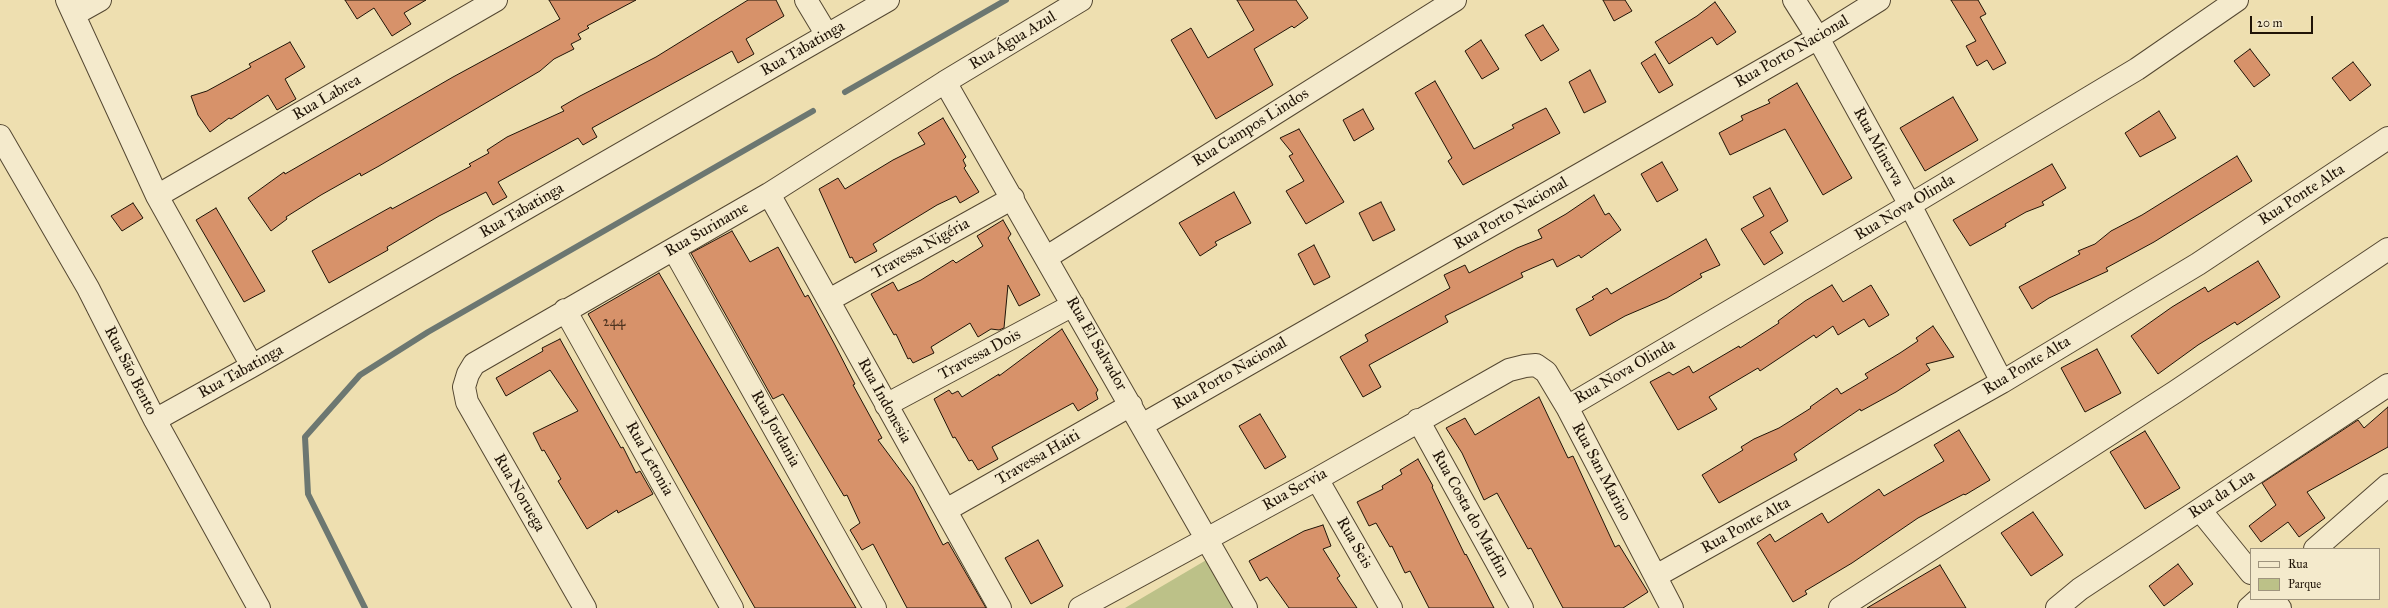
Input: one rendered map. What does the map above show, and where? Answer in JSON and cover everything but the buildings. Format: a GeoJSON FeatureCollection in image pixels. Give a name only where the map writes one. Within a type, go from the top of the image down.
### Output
{"type":"FeatureCollection","features":[{"type":"Feature","properties":{"kind":"street"},"geometry":{"type":"LineString","coordinates":[[100,0],[71,7],[157,196],[252,366]]}},
{"type":"Feature","properties":{"kind":"street","name":"Rua Labrea"},"geometry":{"type":"LineString","coordinates":[[157,196],[496,0]]}},
{"type":"Feature","properties":{"kind":"street"},"geometry":{"type":"LineString","coordinates":[[806,0],[827,35]]}},
{"type":"Feature","properties":{"kind":"street","name":"Rua Tabatinga"},"geometry":{"type":"LineString","coordinates":[[155,420],[252,366],[888,0]]}},
{"type":"Feature","properties":{"kind":"street","name":"Rua Água Azul"},"geometry":{"type":"LineString","coordinates":[[945,82],[1081,0]]}},
{"type":"Feature","properties":{"kind":"street","name":"Rua Campos Lindos"},"geometry":{"type":"LineString","coordinates":[[1046,257],[1455,0]]}},
{"type":"Feature","properties":{"kind":"street","name":"Rua Minerva"},"geometry":{"type":"LineString","coordinates":[[1794,0],[1818,38],[1910,205],[2002,382]]}},
{"type":"Feature","properties":{"kind":"street","name":"Rua Porto Nacional"},"geometry":{"type":"LineString","coordinates":[[1142,425],[1818,38],[1879,0]]}},
{"type":"Feature","properties":{"kind":"street","name":"Rua Nova Olinda"},"geometry":{"type":"LineString","coordinates":[[1567,407],[1910,205],[2136,68],[2237,0]]}},
{"type":"Feature","properties":{"kind":"street","name":"Rua Suriname"},"geometry":{"type":"LineString","coordinates":[[468,374],[474,364],[565,310],[674,250],[769,194],[945,82]]}},
{"type":"Feature","properties":{"kind":"street","name":"Rua El Salvador"},"geometry":{"type":"LineString","coordinates":[[945,82],[1013,198],[1246,608]]}},
{"type":"Feature","properties":{"kind":"street","name":"Rua São Bento"},"geometry":{"type":"LineString","coordinates":[[0,136],[88,288],[155,420],[259,608]]}},
{"type":"Feature","properties":{"kind":"street","name":"Rua Ponte Alta"},"geometry":{"type":"LineString","coordinates":[[1656,576],[2002,382],[2198,264],[2388,138]]}},
{"type":"Feature","properties":{"kind":"street","name":"Rua Indonesia"},"geometry":{"type":"LineString","coordinates":[[769,194],[1000,608]]}},
{"type":"Feature","properties":{"kind":"street","name":"Travessa Nigéria"},"geometry":{"type":"LineString","coordinates":[[829,300],[1013,198]]}},
{"type":"Feature","properties":{"kind":"street"},"geometry":{"type":"LineString","coordinates":[[1840,608],[2175,392],[2388,249]]}},
{"type":"Feature","properties":{"kind":"street","name":"Rua Jordania"},"geometry":{"type":"LineString","coordinates":[[674,250],[875,608]]}},
{"type":"Feature","properties":{"kind":"street","name":"Travessa Dois"},"geometry":{"type":"LineString","coordinates":[[886,405],[1073,304]]}},
{"type":"Feature","properties":{"kind":"street","name":"Rua Letonia"},"geometry":{"type":"LineString","coordinates":[[565,310],[732,608]]}},
{"type":"Feature","properties":{"kind":"street","name":"Rua San Marino"},"geometry":{"type":"LineString","coordinates":[[1509,370],[1524,366],[1536,365],[1546,372],[1567,407],[1656,576],[1670,607]]}},
{"type":"Feature","properties":{"kind":"street","name":"Rua Servia"},"geometry":{"type":"LineString","coordinates":[[1080,608],[1317,479],[1418,420],[1509,370]]}},
{"type":"Feature","properties":{"kind":"street","name":"Rua Noruega"},"geometry":{"type":"LineString","coordinates":[[468,374],[464,387],[468,402],[585,608]]}},
{"type":"Feature","properties":{"kind":"street","name":"Rua da Lua"},"geometry":{"type":"LineString","coordinates":[[2057,608],[2080,589],[2388,385]]}},
{"type":"Feature","properties":{"kind":"street","name":"Travessa Haiti"},"geometry":{"type":"LineString","coordinates":[[946,510],[1131,405]]}},
{"type":"Feature","properties":{"kind":"street","name":"Rua Costa do Marfim"},"geometry":{"type":"LineString","coordinates":[[1418,420],[1522,608]]}},
{"type":"Feature","properties":{"kind":"street","name":"Rua Seis"},"geometry":{"type":"LineString","coordinates":[[1317,479],[1391,608]]}},
{"type":"Feature","properties":{"kind":"street"},"geometry":{"type":"LineString","coordinates":[[2316,548],[2388,485]]}},
{"type":"Feature","properties":{"kind":"street"},"geometry":{"type":"LineString","coordinates":[[2200,510],[2250,572]]}},
{"type":"Feature","properties":{"kind":"street"},"geometry":{"type":"LineString","coordinates":[[2249,608],[2258,600]]}},
{"type":"Feature","properties":{"kind":"street"},"geometry":{"type":"LineString","coordinates":[[2273,600],[2280,608]]}},
{"type":"Feature","properties":{"kind":"green space"},"geometry":{"type":"Polygon","coordinates":[[[1208,559],[1236,608],[1125,608],[1208,559]]]}},
{"type":"Feature","properties":{"kind":"waterway"},"geometry":{"type":"LineString","coordinates":[[845,92],[1006,0]]}},
{"type":"Feature","properties":{"kind":"waterway"},"geometry":{"type":"LineString","coordinates":[[365,608],[308,494],[305,437],[360,375],[428,332],[813,111]]}}]}
